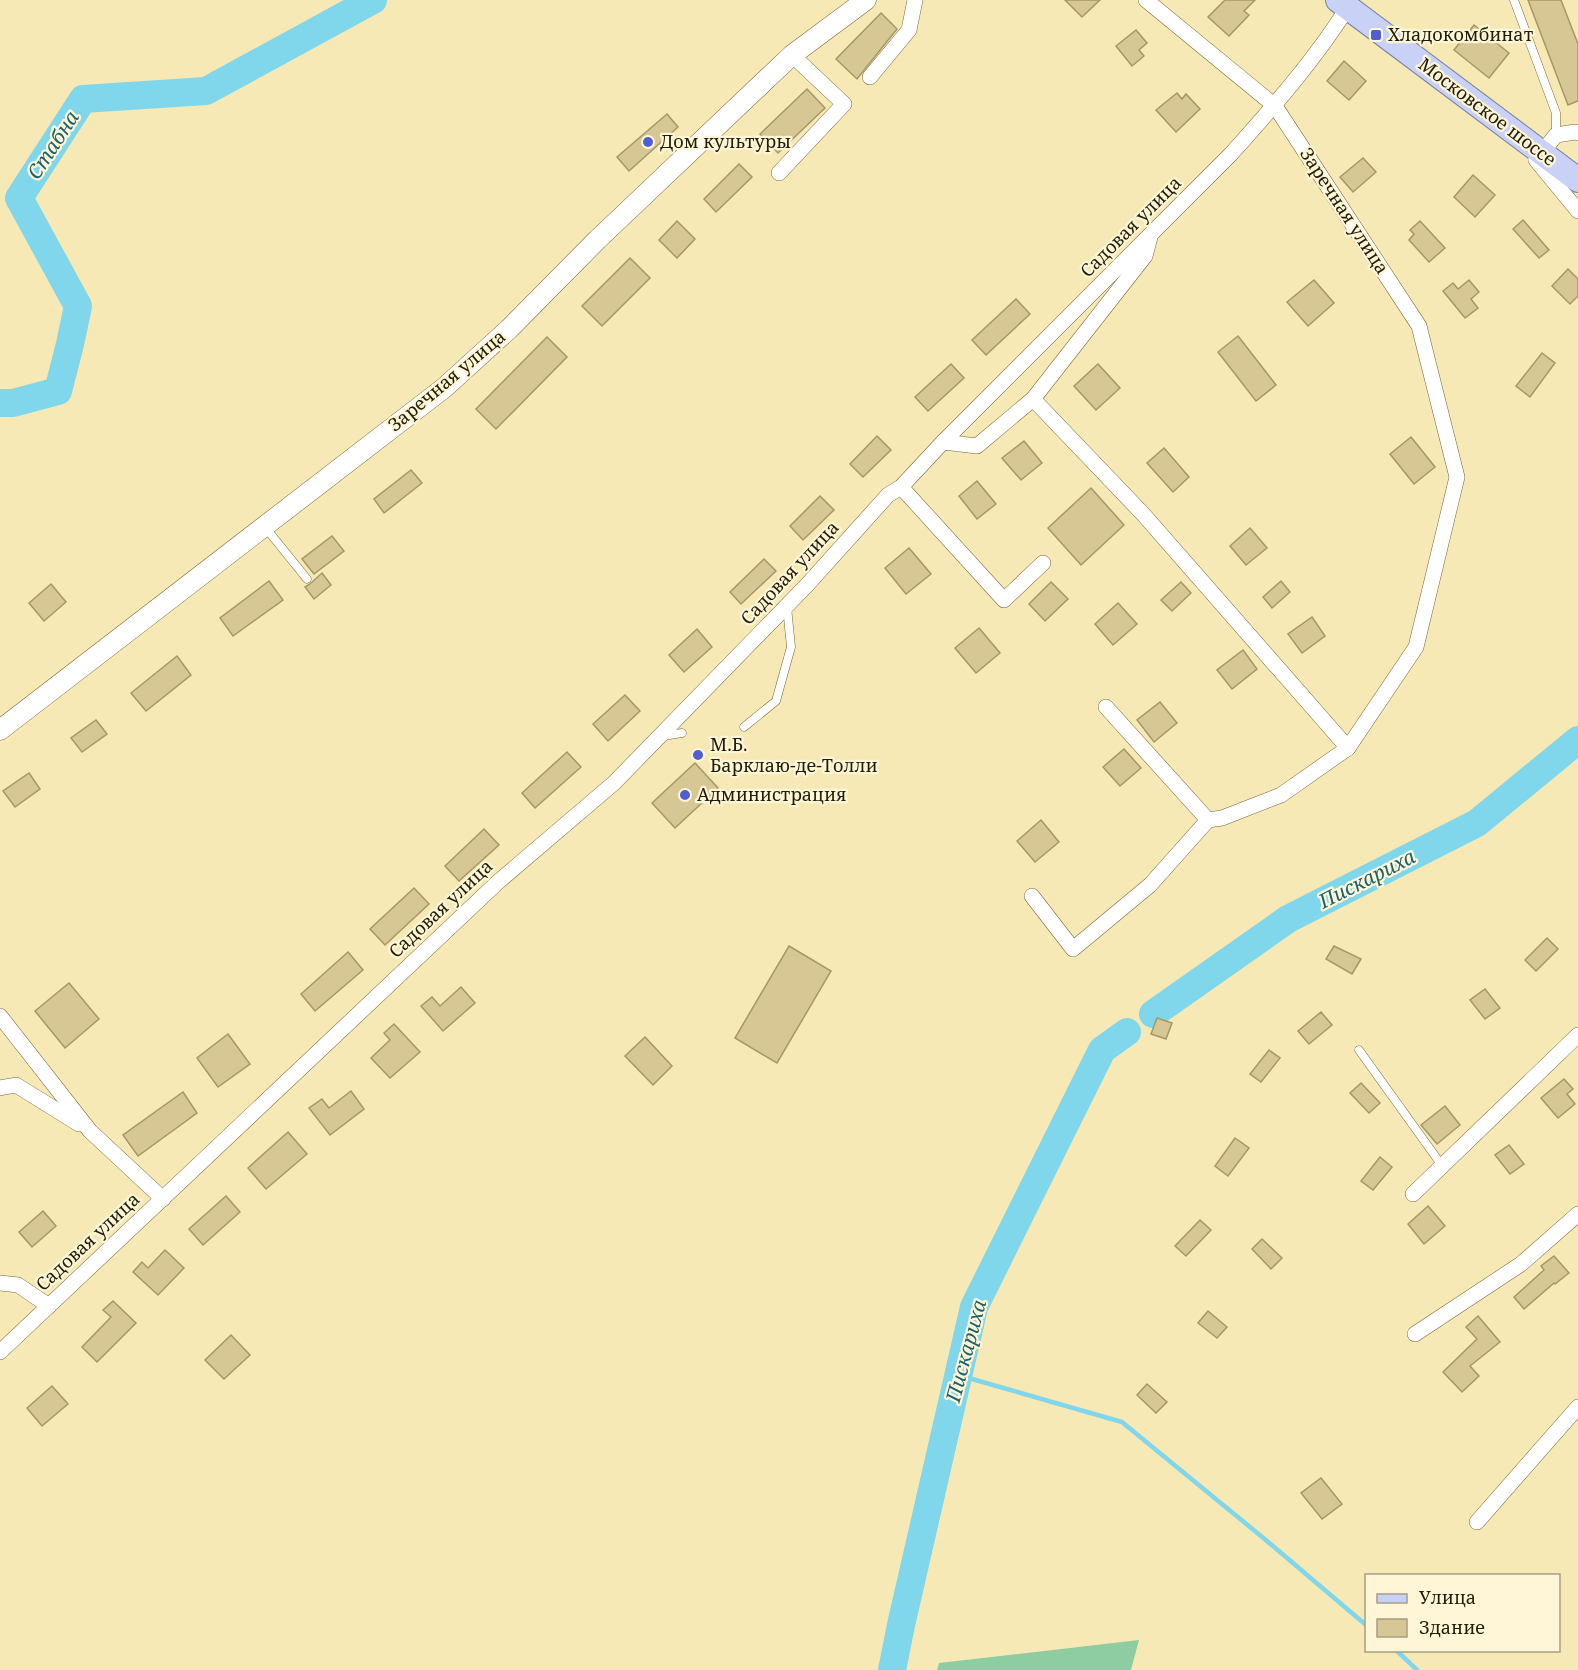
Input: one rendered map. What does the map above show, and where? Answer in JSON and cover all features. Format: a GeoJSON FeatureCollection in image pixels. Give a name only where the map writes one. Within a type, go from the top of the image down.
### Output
{"type":"FeatureCollection","features":[{"type":"Feature","properties":{"kind":"main road","name":"Московское шоссе"},"geometry":{"type":"LineString","coordinates":[[1346,2],[1549,144],[1578,180]]}},
{"type":"Feature","properties":{"kind":"street","name":"Заречная улица"},"geometry":{"type":"LineString","coordinates":[[0,730],[444,388],[509,329],[597,240],[792,55],[866,0]]}},
{"type":"Feature","properties":{"kind":"street"},"geometry":{"type":"LineString","coordinates":[[870,77],[909,30],[915,0]]}},
{"type":"Feature","properties":{"kind":"street","name":"Заречная улица"},"geometry":{"type":"LineString","coordinates":[[1146,0],[1275,106],[1419,326],[1457,477],[1416,646],[1348,748]]}},
{"type":"Feature","properties":{"kind":"street","name":"Садовая улица"},"geometry":{"type":"LineString","coordinates":[[0,1352],[498,882],[614,783],[787,606],[888,495],[901,487],[943,442],[1231,154],[1275,106],[1314,58],[1346,2]]}},
{"type":"Feature","properties":{"kind":"street"},"geometry":{"type":"LineString","coordinates":[[779,173],[844,104],[792,55]]}},
{"type":"Feature","properties":{"kind":"street"},"geometry":{"type":"LineString","coordinates":[[1578,133],[1575,132],[1549,144],[1536,160],[1578,211]]}},
{"type":"Feature","properties":{"kind":"street"},"geometry":{"type":"LineString","coordinates":[[943,442],[977,446],[1033,399],[1145,256],[1151,234]]}},
{"type":"Feature","properties":{"kind":"street"},"geometry":{"type":"LineString","coordinates":[[1032,896],[1073,949],[1150,885],[1208,820],[1222,818],[1281,795],[1348,748],[1143,514],[1033,399]]}},
{"type":"Feature","properties":{"kind":"street"},"geometry":{"type":"LineString","coordinates":[[901,487],[1004,600],[1043,563]]}},
{"type":"Feature","properties":{"kind":"street"},"geometry":{"type":"LineString","coordinates":[[1106,707],[1208,820]]}},
{"type":"Feature","properties":{"kind":"street"},"geometry":{"type":"LineString","coordinates":[[0,1016],[90,1131],[163,1198]]}},
{"type":"Feature","properties":{"kind":"street"},"geometry":{"type":"LineString","coordinates":[[1413,1194],[1578,1035]]}},
{"type":"Feature","properties":{"kind":"street"},"geometry":{"type":"LineString","coordinates":[[0,1088],[16,1085],[90,1131]]}},
{"type":"Feature","properties":{"kind":"street"},"geometry":{"type":"LineString","coordinates":[[1415,1334],[1521,1264],[1578,1214]]}},
{"type":"Feature","properties":{"kind":"street"},"geometry":{"type":"LineString","coordinates":[[0,1283],[18,1285],[49,1306]]}},
{"type":"Feature","properties":{"kind":"street"},"geometry":{"type":"LineString","coordinates":[[1477,1522],[1578,1407]]}},
{"type":"Feature","properties":{"kind":"lane"},"geometry":{"type":"LineString","coordinates":[[1514,0],[1556,113],[1549,144]]}},
{"type":"Feature","properties":{"kind":"lane"},"geometry":{"type":"LineString","coordinates":[[265,527],[307,579]]}},
{"type":"Feature","properties":{"kind":"lane"},"geometry":{"type":"LineString","coordinates":[[744,727],[776,701],[791,647],[787,606]]}},
{"type":"Feature","properties":{"kind":"lane"},"geometry":{"type":"LineString","coordinates":[[660,736],[682,733]]}},
{"type":"Feature","properties":{"kind":"lane"},"geometry":{"type":"LineString","coordinates":[[1359,1050],[1443,1167]]}},
{"type":"Feature","properties":{"kind":"green space"},"geometry":{"type":"Polygon","coordinates":[[[1139,1640],[1131,1670],[937,1670],[939,1663],[1139,1640]]]}},
{"type":"Feature","properties":{"kind":"building"},"geometry":{"type":"Polygon","coordinates":[[[1065,0],[1100,0],[1082,17],[1065,0]]]}},
{"type":"Feature","properties":{"kind":"building"},"geometry":{"type":"Polygon","coordinates":[[[1225,0],[1255,0],[1244,11],[1249,15],[1229,36],[1208,17],[1225,0]]]}},
{"type":"Feature","properties":{"kind":"building"},"geometry":{"type":"Polygon","coordinates":[[[1528,0],[1561,0],[1578,44],[1578,101],[1568,105],[1528,0]]]}},
{"type":"Feature","properties":{"kind":"building"},"geometry":{"type":"Polygon","coordinates":[[[881,13],[897,29],[857,79],[836,59],[881,13]]]}},
{"type":"Feature","properties":{"kind":"building"},"geometry":{"type":"Polygon","coordinates":[[[1474,25],[1509,53],[1489,78],[1454,50],[1474,25]]]}},
{"type":"Feature","properties":{"kind":"building"},"geometry":{"type":"Polygon","coordinates":[[[1136,30],[1147,43],[1139,50],[1144,56],[1132,66],[1116,46],[1136,30]]]}},
{"type":"Feature","properties":{"kind":"building"},"geometry":{"type":"Polygon","coordinates":[[[1344,61],[1366,81],[1349,100],[1327,81],[1344,61]]]}},
{"type":"Feature","properties":{"kind":"building"},"geometry":{"type":"Polygon","coordinates":[[[807,89],[825,108],[778,153],[760,134],[807,89]]]}},
{"type":"Feature","properties":{"kind":"building"},"geometry":{"type":"Polygon","coordinates":[[[1177,93],[1182,99],[1186,94],[1200,109],[1176,132],[1156,110],[1177,93]]]}},
{"type":"Feature","properties":{"kind":"building","name":"Дом культуры"},"geometry":{"type":"Polygon","coordinates":[[[667,114],[678,127],[629,171],[617,157],[667,114]]]}},
{"type":"Feature","properties":{"kind":"building"},"geometry":{"type":"Polygon","coordinates":[[[1363,158],[1376,172],[1353,192],[1340,177],[1363,158]]]}},
{"type":"Feature","properties":{"kind":"building"},"geometry":{"type":"Polygon","coordinates":[[[739,164],[752,177],[716,212],[704,199],[739,164]]]}},
{"type":"Feature","properties":{"kind":"building"},"geometry":{"type":"Polygon","coordinates":[[[1473,175],[1495,195],[1475,217],[1454,197],[1473,175]]]}},
{"type":"Feature","properties":{"kind":"building"},"geometry":{"type":"Polygon","coordinates":[[[1523,220],[1549,250],[1539,258],[1513,229],[1523,220]]]}},
{"type":"Feature","properties":{"kind":"building"},"geometry":{"type":"Polygon","coordinates":[[[677,221],[695,239],[677,258],[659,240],[677,221]]]}},
{"type":"Feature","properties":{"kind":"building"},"geometry":{"type":"Polygon","coordinates":[[[1420,221],[1445,248],[1429,262],[1409,240],[1414,234],[1410,230],[1420,221]]]}},
{"type":"Feature","properties":{"kind":"building"},"geometry":{"type":"Polygon","coordinates":[[[630,258],[650,278],[602,326],[582,306],[630,258]]]}},
{"type":"Feature","properties":{"kind":"building"},"geometry":{"type":"Polygon","coordinates":[[[1568,269],[1578,279],[1578,296],[1570,304],[1552,286],[1568,269]]]}},
{"type":"Feature","properties":{"kind":"building"},"geometry":{"type":"Polygon","coordinates":[[[1314,280],[1334,303],[1308,326],[1287,302],[1314,280]]]}},
{"type":"Feature","properties":{"kind":"building"},"geometry":{"type":"Polygon","coordinates":[[[1469,280],[1479,292],[1471,299],[1478,308],[1465,318],[1443,291],[1453,283],[1458,289],[1469,280]]]}},
{"type":"Feature","properties":{"kind":"building"},"geometry":{"type":"Polygon","coordinates":[[[1016,299],[1030,314],[986,355],[972,340],[1016,299]]]}},
{"type":"Feature","properties":{"kind":"building"},"geometry":{"type":"Polygon","coordinates":[[[1238,336],[1276,385],[1256,401],[1218,352],[1238,336]]]}},
{"type":"Feature","properties":{"kind":"building"},"geometry":{"type":"Polygon","coordinates":[[[547,337],[567,357],[496,429],[476,409],[547,337]]]}},
{"type":"Feature","properties":{"kind":"building"},"geometry":{"type":"Polygon","coordinates":[[[1542,353],[1555,363],[1530,397],[1516,386],[1542,353]]]}},
{"type":"Feature","properties":{"kind":"building"},"geometry":{"type":"Polygon","coordinates":[[[951,364],[964,378],[928,411],[915,397],[951,364]]]}},
{"type":"Feature","properties":{"kind":"building"},"geometry":{"type":"Polygon","coordinates":[[[1098,364],[1120,388],[1096,410],[1074,386],[1098,364]]]}},
{"type":"Feature","properties":{"kind":"building"},"geometry":{"type":"Polygon","coordinates":[[[877,436],[891,450],[863,477],[850,464],[877,436]]]}},
{"type":"Feature","properties":{"kind":"building"},"geometry":{"type":"Polygon","coordinates":[[[1411,437],[1435,467],[1414,484],[1390,454],[1411,437]]]}},
{"type":"Feature","properties":{"kind":"building"},"geometry":{"type":"Polygon","coordinates":[[[1024,441],[1042,463],[1021,480],[1002,458],[1024,441]]]}},
{"type":"Feature","properties":{"kind":"building"},"geometry":{"type":"Polygon","coordinates":[[[1164,448],[1189,477],[1173,492],[1147,463],[1164,448]]]}},
{"type":"Feature","properties":{"kind":"building"},"geometry":{"type":"Polygon","coordinates":[[[411,470],[422,483],[384,513],[374,499],[411,470]]]}},
{"type":"Feature","properties":{"kind":"building"},"geometry":{"type":"Polygon","coordinates":[[[977,481],[996,504],[977,519],[959,496],[977,481]]]}},
{"type":"Feature","properties":{"kind":"building"},"geometry":{"type":"Polygon","coordinates":[[[1091,488],[1124,525],[1081,565],[1048,528],[1091,488]]]}},
{"type":"Feature","properties":{"kind":"building"},"geometry":{"type":"Polygon","coordinates":[[[820,496],[834,510],[803,540],[790,526],[820,496]]]}},
{"type":"Feature","properties":{"kind":"building"},"geometry":{"type":"Polygon","coordinates":[[[1250,528],[1267,548],[1246,565],[1230,546],[1250,528]]]}},
{"type":"Feature","properties":{"kind":"building"},"geometry":{"type":"Polygon","coordinates":[[[332,536],[344,551],[314,574],[302,559],[332,536]]]}},
{"type":"Feature","properties":{"kind":"building"},"geometry":{"type":"Polygon","coordinates":[[[909,548],[931,574],[906,594],[885,568],[909,548]]]}},
{"type":"Feature","properties":{"kind":"building"},"geometry":{"type":"Polygon","coordinates":[[[764,559],[776,571],[741,604],[730,592],[764,559]]]}},
{"type":"Feature","properties":{"kind":"building"},"geometry":{"type":"Polygon","coordinates":[[[322,573],[331,585],[314,599],[305,587],[322,573]]]}},
{"type":"Feature","properties":{"kind":"building"},"geometry":{"type":"Polygon","coordinates":[[[269,581],[283,600],[233,636],[220,618],[269,581]]]}},
{"type":"Feature","properties":{"kind":"building"},"geometry":{"type":"Polygon","coordinates":[[[1281,581],[1290,592],[1272,608],[1263,597],[1281,581]]]}},
{"type":"Feature","properties":{"kind":"building"},"geometry":{"type":"Polygon","coordinates":[[[1051,582],[1068,599],[1045,621],[1029,604],[1051,582]]]}},
{"type":"Feature","properties":{"kind":"building"},"geometry":{"type":"Polygon","coordinates":[[[1181,582],[1191,593],[1172,611],[1161,600],[1181,582]]]}},
{"type":"Feature","properties":{"kind":"building"},"geometry":{"type":"Polygon","coordinates":[[[51,584],[66,602],[44,621],[29,603],[51,584]]]}},
{"type":"Feature","properties":{"kind":"building"},"geometry":{"type":"Polygon","coordinates":[[[1118,603],[1137,624],[1113,645],[1095,624],[1118,603]]]}},
{"type":"Feature","properties":{"kind":"building"},"geometry":{"type":"Polygon","coordinates":[[[1312,617],[1325,636],[1302,653],[1288,634],[1312,617]]]}},
{"type":"Feature","properties":{"kind":"building"},"geometry":{"type":"Polygon","coordinates":[[[979,628],[1000,653],[976,673],[955,648],[979,628]]]}},
{"type":"Feature","properties":{"kind":"building"},"geometry":{"type":"Polygon","coordinates":[[[697,629],[712,647],[684,672],[669,655],[697,629]]]}},
{"type":"Feature","properties":{"kind":"building"},"geometry":{"type":"Polygon","coordinates":[[[1243,650],[1257,669],[1232,689],[1217,670],[1243,650]]]}},
{"type":"Feature","properties":{"kind":"building"},"geometry":{"type":"Polygon","coordinates":[[[177,656],[191,675],[146,711],[131,693],[177,656]]]}},
{"type":"Feature","properties":{"kind":"building"},"geometry":{"type":"Polygon","coordinates":[[[625,695],[640,711],[608,741],[593,724],[625,695]]]}},
{"type":"Feature","properties":{"kind":"building"},"geometry":{"type":"Polygon","coordinates":[[[1160,702],[1177,723],[1154,742],[1137,720],[1160,702]]]}},
{"type":"Feature","properties":{"kind":"building"},"geometry":{"type":"Polygon","coordinates":[[[96,720],[107,734],[82,752],[71,738],[96,720]]]}},
{"type":"Feature","properties":{"kind":"building"},"geometry":{"type":"Polygon","coordinates":[[[1124,749],[1141,768],[1120,786],[1103,767],[1124,749]]]}},
{"type":"Feature","properties":{"kind":"building"},"geometry":{"type":"Polygon","coordinates":[[[567,752],[581,767],[535,808],[522,793],[567,752]]]}},
{"type":"Feature","properties":{"kind":"building","name":"Администрация"},"geometry":{"type":"Polygon","coordinates":[[[695,763],[718,788],[675,828],[652,803],[695,763]]]}},
{"type":"Feature","properties":{"kind":"building"},"geometry":{"type":"Polygon","coordinates":[[[29,773],[40,789],[15,807],[3,791],[29,773]]]}},
{"type":"Feature","properties":{"kind":"building"},"geometry":{"type":"Polygon","coordinates":[[[1041,820],[1059,842],[1035,862],[1017,841],[1041,820]]]}},
{"type":"Feature","properties":{"kind":"building"},"geometry":{"type":"Polygon","coordinates":[[[484,829],[499,845],[459,881],[445,866],[484,829]]]}},
{"type":"Feature","properties":{"kind":"building"},"geometry":{"type":"Polygon","coordinates":[[[414,888],[429,904],[385,945],[370,929],[414,888]]]}},
{"type":"Feature","properties":{"kind":"building"},"geometry":{"type":"Polygon","coordinates":[[[1547,938],[1558,949],[1536,971],[1525,960],[1547,938]]]}},
{"type":"Feature","properties":{"kind":"building"},"geometry":{"type":"Polygon","coordinates":[[[789,946],[831,971],[777,1063],[735,1038],[789,946]]]}},
{"type":"Feature","properties":{"kind":"building"},"geometry":{"type":"Polygon","coordinates":[[[1334,946],[1361,959],[1352,974],[1326,959],[1334,946]]]}},
{"type":"Feature","properties":{"kind":"building"},"geometry":{"type":"Polygon","coordinates":[[[348,952],[363,970],[315,1011],[301,994],[348,952]]]}},
{"type":"Feature","properties":{"kind":"building"},"geometry":{"type":"Polygon","coordinates":[[[69,983],[99,1019],[65,1048],[35,1011],[69,983]]]}},
{"type":"Feature","properties":{"kind":"building"},"geometry":{"type":"Polygon","coordinates":[[[461,987],[475,1003],[443,1031],[421,1006],[432,997],[440,1006],[461,987]]]}},
{"type":"Feature","properties":{"kind":"building"},"geometry":{"type":"Polygon","coordinates":[[[1485,989],[1500,1008],[1485,1019],[1470,1000],[1485,989]]]}},
{"type":"Feature","properties":{"kind":"building"},"geometry":{"type":"Polygon","coordinates":[[[1321,1012],[1332,1025],[1309,1044],[1298,1031],[1321,1012]]]}},
{"type":"Feature","properties":{"kind":"building"},"geometry":{"type":"Polygon","coordinates":[[[1157,1018],[1172,1023],[1166,1039],[1151,1034],[1157,1018]]]}},
{"type":"Feature","properties":{"kind":"building"},"geometry":{"type":"Polygon","coordinates":[[[394,1024],[420,1052],[390,1078],[371,1058],[390,1040],[384,1033],[394,1024]]]}},
{"type":"Feature","properties":{"kind":"building"},"geometry":{"type":"Polygon","coordinates":[[[228,1034],[250,1064],[218,1087],[197,1058],[228,1034]]]}},
{"type":"Feature","properties":{"kind":"building"},"geometry":{"type":"Polygon","coordinates":[[[645,1037],[672,1066],[653,1085],[625,1056],[645,1037]]]}},
{"type":"Feature","properties":{"kind":"building"},"geometry":{"type":"Polygon","coordinates":[[[1269,1050],[1280,1058],[1261,1082],[1250,1074],[1269,1050]]]}},
{"type":"Feature","properties":{"kind":"building"},"geometry":{"type":"Polygon","coordinates":[[[1564,1079],[1573,1089],[1567,1094],[1575,1104],[1558,1118],[1541,1098],[1564,1079]]]}},
{"type":"Feature","properties":{"kind":"building"},"geometry":{"type":"Polygon","coordinates":[[[1361,1083],[1380,1103],[1369,1113],[1350,1093],[1361,1083]]]}},
{"type":"Feature","properties":{"kind":"building"},"geometry":{"type":"Polygon","coordinates":[[[351,1091],[364,1109],[330,1135],[309,1108],[322,1099],[329,1108],[351,1091]]]}},
{"type":"Feature","properties":{"kind":"building"},"geometry":{"type":"Polygon","coordinates":[[[183,1092],[197,1113],[138,1156],[123,1135],[183,1092]]]}},
{"type":"Feature","properties":{"kind":"building"},"geometry":{"type":"Polygon","coordinates":[[[1445,1106],[1460,1125],[1437,1144],[1421,1125],[1445,1106]]]}},
{"type":"Feature","properties":{"kind":"building"},"geometry":{"type":"Polygon","coordinates":[[[288,1132],[307,1154],[266,1189],[248,1168],[288,1132]]]}},
{"type":"Feature","properties":{"kind":"building"},"geometry":{"type":"Polygon","coordinates":[[[1235,1138],[1249,1148],[1228,1176],[1215,1166],[1235,1138]]]}},
{"type":"Feature","properties":{"kind":"building"},"geometry":{"type":"Polygon","coordinates":[[[1509,1145],[1524,1164],[1510,1174],[1495,1155],[1509,1145]]]}},
{"type":"Feature","properties":{"kind":"building"},"geometry":{"type":"Polygon","coordinates":[[[1380,1157],[1392,1167],[1373,1190],[1361,1181],[1380,1157]]]}},
{"type":"Feature","properties":{"kind":"building"},"geometry":{"type":"Polygon","coordinates":[[[226,1196],[240,1212],[203,1245],[189,1229],[226,1196]]]}},
{"type":"Feature","properties":{"kind":"building"},"geometry":{"type":"Polygon","coordinates":[[[1428,1206],[1445,1226],[1424,1244],[1408,1224],[1428,1206]]]}},
{"type":"Feature","properties":{"kind":"building"},"geometry":{"type":"Polygon","coordinates":[[[43,1211],[56,1226],[32,1247],[19,1232],[43,1211]]]}},
{"type":"Feature","properties":{"kind":"building"},"geometry":{"type":"Polygon","coordinates":[[[1200,1220],[1211,1230],[1186,1256],[1175,1246],[1200,1220]]]}},
{"type":"Feature","properties":{"kind":"building"},"geometry":{"type":"Polygon","coordinates":[[[1262,1239],[1282,1258],[1271,1269],[1252,1249],[1262,1239]]]}},
{"type":"Feature","properties":{"kind":"building"},"geometry":{"type":"Polygon","coordinates":[[[165,1250],[184,1268],[158,1295],[133,1272],[142,1262],[148,1268],[165,1250]]]}},
{"type":"Feature","properties":{"kind":"building"},"geometry":{"type":"Polygon","coordinates":[[[1554,1256],[1569,1273],[1524,1309],[1514,1297],[1544,1270],[1541,1266],[1554,1256]]]}},
{"type":"Feature","properties":{"kind":"building"},"geometry":{"type":"Polygon","coordinates":[[[113,1301],[136,1323],[97,1362],[82,1347],[111,1317],[103,1310],[113,1301]]]}},
{"type":"Feature","properties":{"kind":"building"},"geometry":{"type":"Polygon","coordinates":[[[1208,1311],[1227,1327],[1217,1338],[1198,1323],[1208,1311]]]}},
{"type":"Feature","properties":{"kind":"building"},"geometry":{"type":"Polygon","coordinates":[[[1478,1316],[1500,1342],[1470,1366],[1479,1376],[1462,1392],[1443,1372],[1477,1339],[1466,1327],[1478,1316]]]}},
{"type":"Feature","properties":{"kind":"building"},"geometry":{"type":"Polygon","coordinates":[[[231,1335],[250,1355],[224,1379],[205,1360],[231,1335]]]}},
{"type":"Feature","properties":{"kind":"building"},"geometry":{"type":"Polygon","coordinates":[[[1147,1384],[1167,1402],[1156,1413],[1137,1395],[1147,1384]]]}},
{"type":"Feature","properties":{"kind":"building"},"geometry":{"type":"Polygon","coordinates":[[[52,1386],[68,1404],[42,1426],[27,1408],[52,1386]]]}},
{"type":"Feature","properties":{"kind":"building"},"geometry":{"type":"Polygon","coordinates":[[[1321,1478],[1342,1504],[1322,1519],[1301,1493],[1321,1478]]]}},
{"type":"Feature","properties":{"kind":"waterway","name":"Стабна"},"geometry":{"type":"LineString","coordinates":[[0,403],[13,403],[58,391],[78,306],[19,198],[83,99],[206,91],[373,0]]}},
{"type":"Feature","properties":{"kind":"waterway","name":"Пискариха"},"geometry":{"type":"LineString","coordinates":[[1153,1014],[1288,919],[1477,823],[1578,740]]}},
{"type":"Feature","properties":{"kind":"waterway","name":"Пискариха"},"geometry":{"type":"LineString","coordinates":[[892,1670],[974,1307],[1102,1050],[1127,1032]]}},
{"type":"Feature","properties":{"kind":"waterway"},"geometry":{"type":"LineString","coordinates":[[958,1375],[1122,1422],[1365,1624]]}},
{"type":"Feature","properties":{"kind":"waterway"},"geometry":{"type":"LineString","coordinates":[[1398,1652],[1417,1670]]}},
{"type":"Feature","properties":{"kind":"place","name":"Хладокомбинат"},"geometry":{"type":"Point","coordinates":[1376,35]}},
{"type":"Feature","properties":{"kind":"place","name":"Дом культуры"},"geometry":{"type":"Point","coordinates":[648,142]}},
{"type":"Feature","properties":{"kind":"place","name":"М.Б. Барклаю-де-Толли"},"geometry":{"type":"Point","coordinates":[698,755]}},
{"type":"Feature","properties":{"kind":"place","name":"Администрация"},"geometry":{"type":"Point","coordinates":[685,795]}}]}
